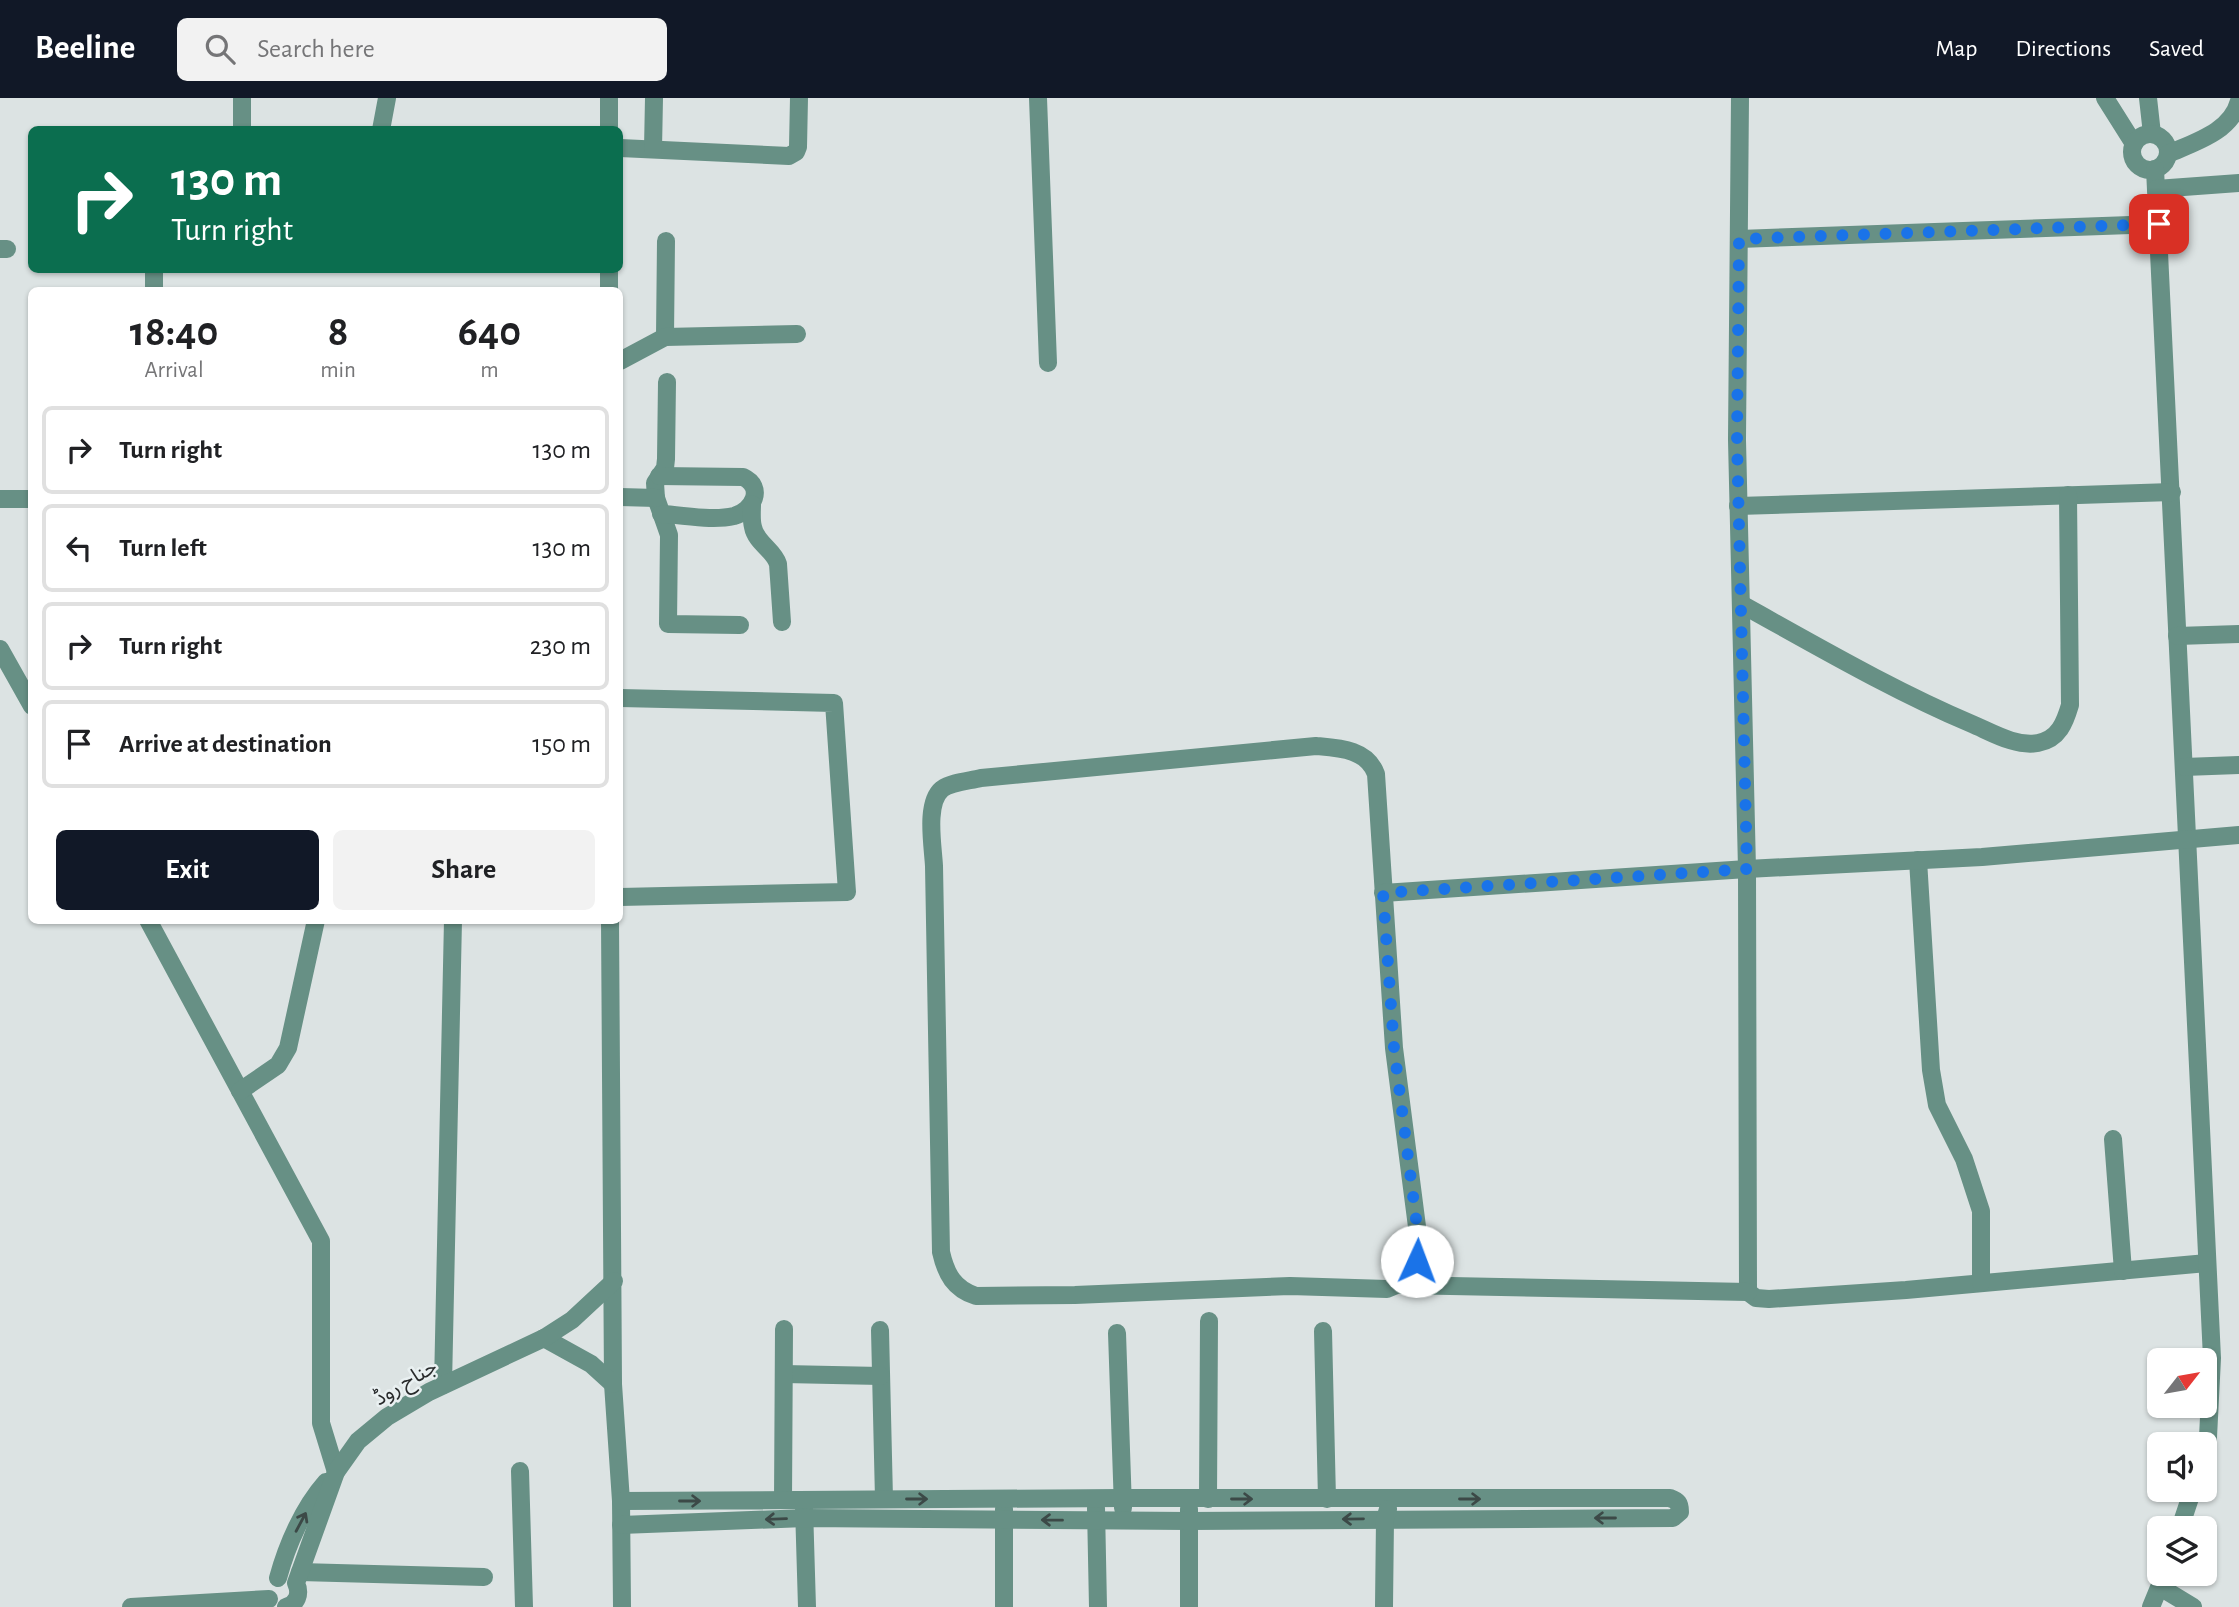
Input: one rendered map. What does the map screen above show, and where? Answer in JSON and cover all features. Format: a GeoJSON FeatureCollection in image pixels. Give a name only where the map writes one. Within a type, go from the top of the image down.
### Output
{"type":"FeatureCollection","features":[{"type":"Feature","properties":{"kind":"street"},"geometry":{"type":"LineString","coordinates":[[242,98],[242,126]]}},
{"type":"Feature","properties":{"kind":"street"},"geometry":{"type":"LineString","coordinates":[[382,126],[387,98]]}},
{"type":"Feature","properties":{"kind":"street"},"geometry":{"type":"LineString","coordinates":[[609,98],[609,126]]}},
{"type":"Feature","properties":{"kind":"street"},"geometry":{"type":"LineString","coordinates":[[653,149],[654,98]]}},
{"type":"Feature","properties":{"kind":"street"},"geometry":{"type":"LineString","coordinates":[[623,148],[789,156],[798,148],[799,98]]}},
{"type":"Feature","properties":{"kind":"street"},"geometry":{"type":"LineString","coordinates":[[1038,98],[1048,363]]}},
{"type":"Feature","properties":{"kind":"street"},"geometry":{"type":"LineString","coordinates":[[1740,98],[1737,440],[1747,869],[1748,1292]]}},
{"type":"Feature","properties":{"kind":"street"},"geometry":{"type":"LineString","coordinates":[[2105,98],[2134,144]]}},
{"type":"Feature","properties":{"kind":"street"},"geometry":{"type":"LineString","coordinates":[[2148,98],[2152,134]]}},
{"type":"Feature","properties":{"kind":"street"},"geometry":{"type":"LineString","coordinates":[[2168,155],[2210,136],[2235,115],[2239,101]]}},
{"type":"Feature","properties":{"kind":"street"},"geometry":{"type":"LineString","coordinates":[[2152,134],[2163,138],[2168,155],[2155,169],[2148,170],[2138,165],[2133,155],[2134,144],[2141,136],[2152,134]]}},
{"type":"Feature","properties":{"kind":"street"},"geometry":{"type":"LineString","coordinates":[[2155,169],[2212,1359],[2208,1432]]}},
{"type":"Feature","properties":{"kind":"street"},"geometry":{"type":"LineString","coordinates":[[2156,189],[2239,183]]}},
{"type":"Feature","properties":{"kind":"street"},"geometry":{"type":"LineString","coordinates":[[1739,239],[2159,224]]}},
{"type":"Feature","properties":{"kind":"street"},"geometry":{"type":"LineString","coordinates":[[665,337],[666,241]]}},
{"type":"Feature","properties":{"kind":"street"},"geometry":{"type":"LineString","coordinates":[[623,359],[665,337],[797,334]]}},
{"type":"Feature","properties":{"kind":"street"},"geometry":{"type":"LineString","coordinates":[[667,382],[665,468],[655,483],[659,506],[669,535],[668,624],[740,625]]}},
{"type":"Feature","properties":{"kind":"street"},"geometry":{"type":"LineString","coordinates":[[623,498],[725,517],[745,512],[755,498],[755,487],[743,477],[659,476]]}},
{"type":"Feature","properties":{"kind":"street"},"geometry":{"type":"LineString","coordinates":[[1738,506],[2172,492]]}},
{"type":"Feature","properties":{"kind":"street"},"geometry":{"type":"LineString","coordinates":[[1741,604],[1915,700],[2012,741],[2040,743],[2054,736],[2064,725],[2070,705],[2068,495]]}},
{"type":"Feature","properties":{"kind":"street"},"geometry":{"type":"LineString","coordinates":[[0,499],[28,499]]}},
{"type":"Feature","properties":{"kind":"street"},"geometry":{"type":"LineString","coordinates":[[752,504],[753,528],[776,559],[782,622]]}},
{"type":"Feature","properties":{"kind":"street"},"geometry":{"type":"LineString","coordinates":[[2177,636],[2239,634]]}},
{"type":"Feature","properties":{"kind":"street"},"geometry":{"type":"LineString","coordinates":[[0,649],[28,699]]}},
{"type":"Feature","properties":{"kind":"street"},"geometry":{"type":"LineString","coordinates":[[623,698],[834,703],[847,892],[623,897]]}},
{"type":"Feature","properties":{"kind":"street"},"geometry":{"type":"LineString","coordinates":[[1400,1285],[1413,1270],[1420,1250],[1394,1048],[1376,774],[1367,761],[1345,749],[1316,747],[981,779],[941,790],[934,798],[931,820],[941,1252],[944,1268],[958,1289],[976,1296],[1075,1295],[1279,1286],[1387,1289],[1400,1285],[1748,1292],[1756,1298],[1769,1299],[2207,1263]]}},
{"type":"Feature","properties":{"kind":"street"},"geometry":{"type":"LineString","coordinates":[[2184,767],[2239,765]]}},
{"type":"Feature","properties":{"kind":"street"},"geometry":{"type":"LineString","coordinates":[[1383,893],[1747,869],[1982,857],[2239,835]]}},
{"type":"Feature","properties":{"kind":"street"},"geometry":{"type":"LineString","coordinates":[[1918,860],[1931,1070],[1937,1105],[1964,1159],[1981,1211],[1981,1283]]}},
{"type":"Feature","properties":{"kind":"street"},"geometry":{"type":"LineString","coordinates":[[150,924],[321,1241],[321,1423],[336,1472]]}},
{"type":"Feature","properties":{"kind":"street"},"geometry":{"type":"LineString","coordinates":[[240,1091],[278,1065],[288,1048],[315,924]]}},
{"type":"Feature","properties":{"kind":"street"},"geometry":{"type":"LineString","coordinates":[[443,1385],[453,924]]}},
{"type":"Feature","properties":{"kind":"street"},"geometry":{"type":"LineString","coordinates":[[610,924],[613,1384],[621,1501],[622,1607]]}},
{"type":"Feature","properties":{"kind":"street"},"geometry":{"type":"LineString","coordinates":[[2113,1139],[2123,1271]]}},
{"type":"Feature","properties":{"kind":"street","name":"جناح روڈ"},"geometry":{"type":"LineString","coordinates":[[286,1594],[284,1553],[309,1507],[358,1441],[387,1417],[443,1385],[544,1338],[572,1320],[614,1281]]}},
{"type":"Feature","properties":{"kind":"street"},"geometry":{"type":"LineString","coordinates":[[1208,1499],[1209,1321]]}},
{"type":"Feature","properties":{"kind":"street"},"geometry":{"type":"LineString","coordinates":[[783,1500],[784,1329]]}},
{"type":"Feature","properties":{"kind":"street"},"geometry":{"type":"LineString","coordinates":[[880,1330],[884,1499]]}},
{"type":"Feature","properties":{"kind":"street"},"geometry":{"type":"LineString","coordinates":[[1323,1331],[1327,1499]]}},
{"type":"Feature","properties":{"kind":"street"},"geometry":{"type":"LineString","coordinates":[[1117,1333],[1123,1521]]}},
{"type":"Feature","properties":{"kind":"street"},"geometry":{"type":"LineString","coordinates":[[544,1338],[591,1364],[613,1384]]}},
{"type":"Feature","properties":{"kind":"street"},"geometry":{"type":"LineString","coordinates":[[784,1374],[881,1376]]}},
{"type":"Feature","properties":{"kind":"street"},"geometry":{"type":"LineString","coordinates":[[520,1471],[524,1607]]}},
{"type":"Feature","properties":{"kind":"street"},"geometry":{"type":"LineString","coordinates":[[1096,1498],[1098,1607]]}},
{"type":"Feature","properties":{"kind":"street"},"geometry":{"type":"LineString","coordinates":[[1189,1498],[1189,1607]]}},
{"type":"Feature","properties":{"kind":"street"},"geometry":{"type":"LineString","coordinates":[[621,1501],[1670,1498],[1680,1506],[1680,1512],[1673,1518],[1189,1521],[805,1518],[621,1525]]}},
{"type":"Feature","properties":{"kind":"street"},"geometry":{"type":"LineString","coordinates":[[1004,1499],[1004,1607]]}},
{"type":"Feature","properties":{"kind":"street"},"geometry":{"type":"LineString","coordinates":[[1384,1607],[1385,1518],[1390,1499]]}},
{"type":"Feature","properties":{"kind":"street"},"geometry":{"type":"LineString","coordinates":[[804,1500],[807,1607]]}},
{"type":"Feature","properties":{"kind":"street"},"geometry":{"type":"LineString","coordinates":[[131,1607],[241,1604],[286,1594],[484,1577]]}},
{"type":"Feature","properties":{"kind":"street"},"geometry":{"type":"LineString","coordinates":[[2151,1607],[2160,1586]]}},
{"type":"Feature","properties":{"kind":"street"},"geometry":{"type":"LineString","coordinates":[[2169,1586],[2193,1607]]}},
{"type":"Feature","properties":{"kind":"route"},"geometry":{"type":"LineString","coordinates":[[1417,1261],[1420,1250],[1394,1048],[1383,893],[1747,869],[1737,440],[1739,239],[2159,224]]}}]}
